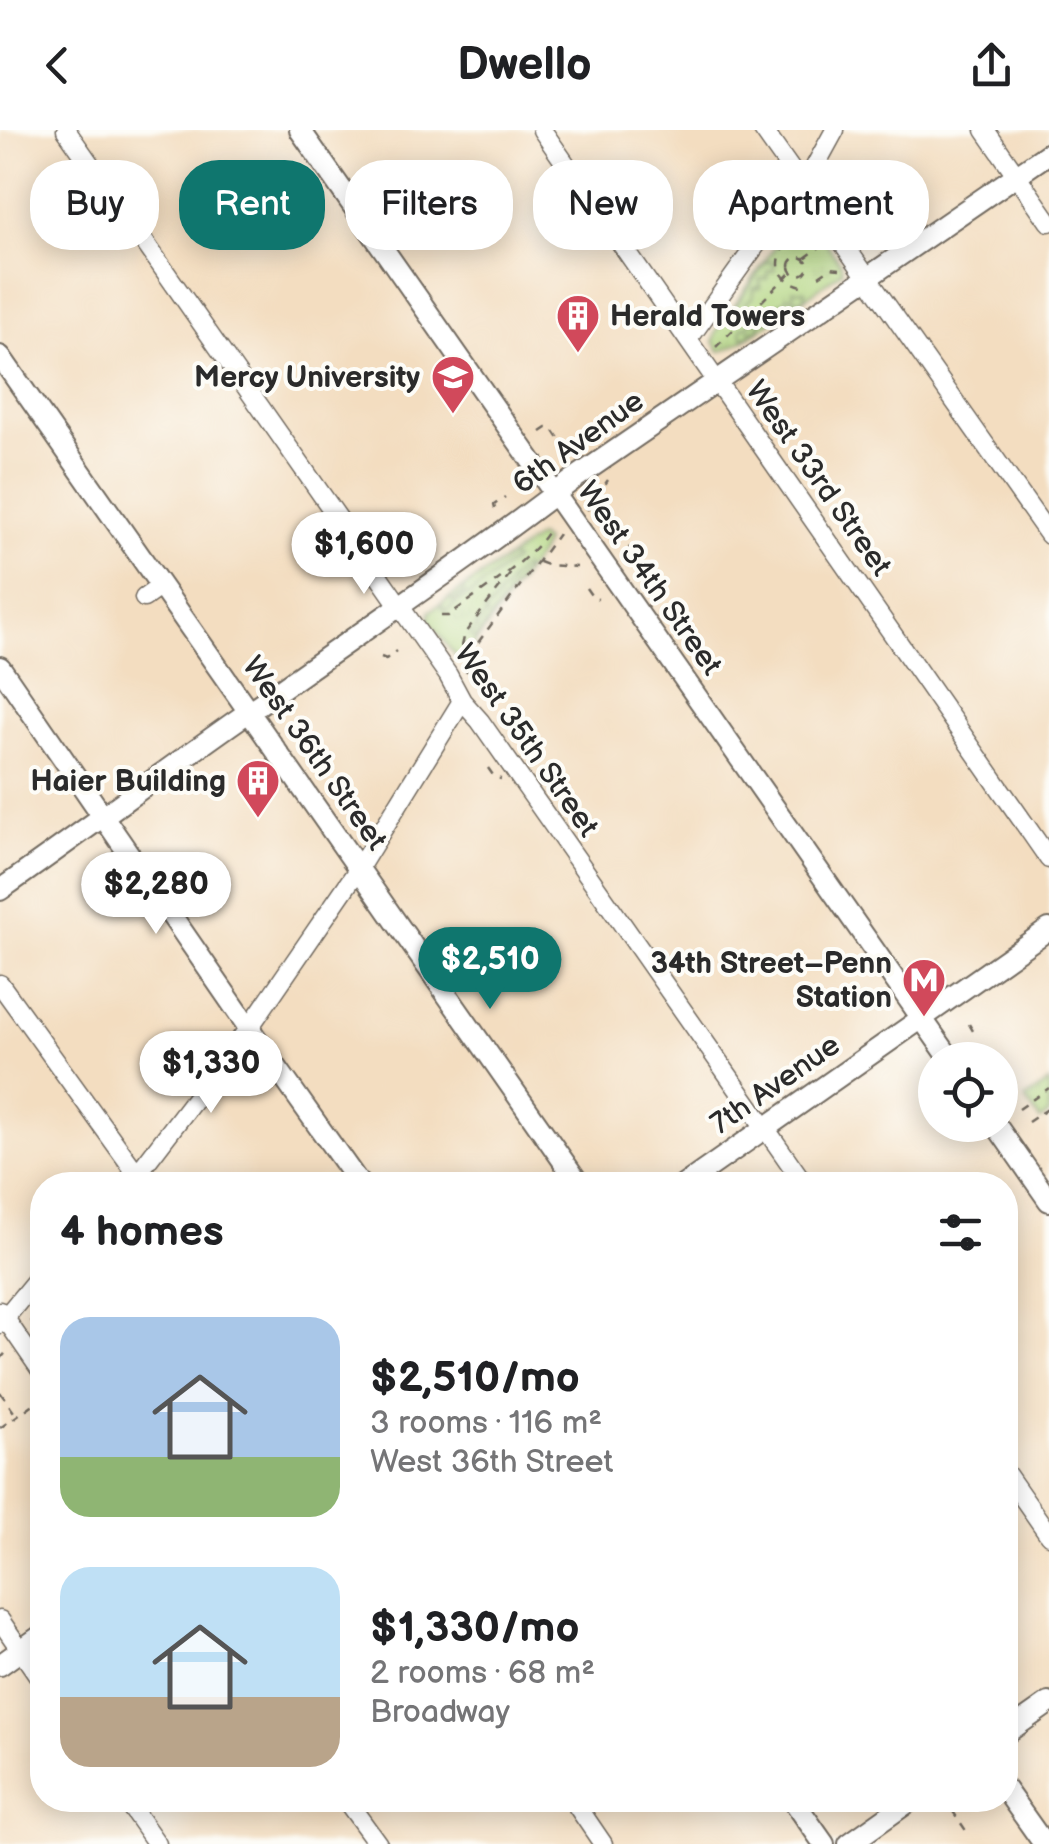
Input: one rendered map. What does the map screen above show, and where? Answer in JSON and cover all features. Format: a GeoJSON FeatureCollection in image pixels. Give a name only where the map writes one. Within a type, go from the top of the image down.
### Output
{"type":"FeatureCollection","features":[{"type":"Feature","properties":{"kind":"main road","name":"West 34th Street"},"geometry":{"type":"LineString","coordinates":[[300,130],[939,1042]]}},
{"type":"Feature","properties":{"kind":"main road","name":"6th Avenue"},"geometry":{"type":"LineString","coordinates":[[0,890],[537,509],[610,453],[1049,152]]}},
{"type":"Feature","properties":{"kind":"main road","name":"West 36th Street"},"geometry":{"type":"LineString","coordinates":[[0,356],[153,592],[249,711],[571,1172]]}},
{"type":"Feature","properties":{"kind":"main road"},"geometry":{"type":"LineString","coordinates":[[0,666],[351,1172]]}},
{"type":"Feature","properties":{"kind":"main road","name":"7th Avenue"},"geometry":{"type":"LineString","coordinates":[[702,1172],[1049,929]]}},
{"type":"Feature","properties":{"kind":"main road"},"geometry":{"type":"LineString","coordinates":[[1008,1142],[1049,1201]]}},
{"type":"Feature","properties":{"kind":"main road"},"geometry":{"type":"LineString","coordinates":[[0,1665],[30,1644]]}},
{"type":"Feature","properties":{"kind":"main road"},"geometry":{"type":"LineString","coordinates":[[1018,1725],[1049,1703]]}},
{"type":"Feature","properties":{"kind":"main road"},"geometry":{"type":"LineString","coordinates":[[1018,1807],[1044,1844]]}},
{"type":"Feature","properties":{"kind":"main road"},"geometry":{"type":"LineString","coordinates":[[801,1812],[824,1844]]}},
{"type":"Feature","properties":{"kind":"main road"},"geometry":{"type":"LineString","coordinates":[[849,1844],[895,1812]]}},
{"type":"Feature","properties":{"kind":"street","name":"West 35th Street"},"geometry":{"type":"LineString","coordinates":[[66,130],[448,675],[462,701],[480,721],[796,1172]]}},
{"type":"Feature","properties":{"kind":"street","name":"West 33rd Street"},"geometry":{"type":"LineString","coordinates":[[542,130],[1049,859]]}},
{"type":"Feature","properties":{"kind":"street"},"geometry":{"type":"LineString","coordinates":[[763,130],[784,160]]}},
{"type":"Feature","properties":{"kind":"street"},"geometry":{"type":"LineString","coordinates":[[818,160],[835,130]]}},
{"type":"Feature","properties":{"kind":"street"},"geometry":{"type":"LineString","coordinates":[[986,130],[1049,222]]}},
{"type":"Feature","properties":{"kind":"street"},"geometry":{"type":"LineString","coordinates":[[685,343],[752,250]]}},
{"type":"Feature","properties":{"kind":"street"},"geometry":{"type":"LineString","coordinates":[[847,250],[1049,536]]}},
{"type":"Feature","properties":{"kind":"street"},"geometry":{"type":"LineString","coordinates":[[142,1172],[248,1028],[358,868],[462,701]]}},
{"type":"Feature","properties":{"kind":"street"},"geometry":{"type":"LineString","coordinates":[[0,984],[129,1172]]}},
{"type":"Feature","properties":{"kind":"street"},"geometry":{"type":"LineString","coordinates":[[30,1287],[2,1318],[30,1356]]}},
{"type":"Feature","properties":{"kind":"street"},"geometry":{"type":"LineString","coordinates":[[1018,1490],[1049,1534]]}},
{"type":"Feature","properties":{"kind":"street"},"geometry":{"type":"LineString","coordinates":[[0,1620],[30,1663]]}},
{"type":"Feature","properties":{"kind":"street"},"geometry":{"type":"LineString","coordinates":[[134,1812],[157,1844]]}},
{"type":"Feature","properties":{"kind":"street"},"geometry":{"type":"LineString","coordinates":[[355,1812],[378,1844]]}},
{"type":"Feature","properties":{"kind":"street"},"geometry":{"type":"LineString","coordinates":[[581,1812],[604,1844]]}},
{"type":"Feature","properties":{"kind":"path"},"geometry":{"type":"LineString","coordinates":[[782,250],[779,266],[785,278],[806,287]]}},
{"type":"Feature","properties":{"kind":"path"},"geometry":{"type":"LineString","coordinates":[[804,258],[815,250]]}},
{"type":"Feature","properties":{"kind":"path"},"geometry":{"type":"LineString","coordinates":[[797,256],[804,258],[808,264],[805,272],[791,272],[791,260],[797,256]]}},
{"type":"Feature","properties":{"kind":"path"},"geometry":{"type":"LineString","coordinates":[[820,276],[831,268],[842,270]]}},
{"type":"Feature","properties":{"kind":"path"},"geometry":{"type":"LineString","coordinates":[[716,347],[791,272]]}},
{"type":"Feature","properties":{"kind":"path"},"geometry":{"type":"LineString","coordinates":[[541,432],[552,428],[560,440]]}},
{"type":"Feature","properties":{"kind":"path"},"geometry":{"type":"LineString","coordinates":[[585,512],[607,482],[610,453]]}},
{"type":"Feature","properties":{"kind":"path"},"geometry":{"type":"LineString","coordinates":[[495,509],[494,505],[505,497]]}},
{"type":"Feature","properties":{"kind":"path"},"geometry":{"type":"LineString","coordinates":[[462,646],[466,631],[550,527]]}},
{"type":"Feature","properties":{"kind":"path"},"geometry":{"type":"LineString","coordinates":[[465,675],[477,644],[561,530]]}},
{"type":"Feature","properties":{"kind":"path"},"geometry":{"type":"LineString","coordinates":[[624,533],[631,543],[628,549]]}},
{"type":"Feature","properties":{"kind":"path"},"geometry":{"type":"LineString","coordinates":[[384,551],[390,559]]}},
{"type":"Feature","properties":{"kind":"path"},"geometry":{"type":"LineString","coordinates":[[528,554],[547,565],[577,568]]}},
{"type":"Feature","properties":{"kind":"path"},"geometry":{"type":"LineString","coordinates":[[441,616],[448,616],[518,564]]}},
{"type":"Feature","properties":{"kind":"path"},"geometry":{"type":"LineString","coordinates":[[351,565],[355,577]]}},
{"type":"Feature","properties":{"kind":"path"},"geometry":{"type":"LineString","coordinates":[[586,588],[598,599]]}},
{"type":"Feature","properties":{"kind":"path"},"geometry":{"type":"LineString","coordinates":[[381,657],[396,651]]}},
{"type":"Feature","properties":{"kind":"path"},"geometry":{"type":"LineString","coordinates":[[488,768],[495,778],[501,778]]}},
{"type":"Feature","properties":{"kind":"path"},"geometry":{"type":"LineString","coordinates":[[969,1024],[974,1031]]}},
{"type":"Feature","properties":{"kind":"path"},"geometry":{"type":"LineString","coordinates":[[1019,1109],[1049,1088]]}},
{"type":"Feature","properties":{"kind":"path"},"geometry":{"type":"LineString","coordinates":[[1028,1122],[1049,1108]]}},
{"type":"Feature","properties":{"kind":"path"},"geometry":{"type":"LineString","coordinates":[[0,1360],[12,1345]]}},
{"type":"Feature","properties":{"kind":"path"},"geometry":{"type":"LineString","coordinates":[[0,1392],[17,1416]]}},
{"type":"Feature","properties":{"kind":"path"},"geometry":{"type":"LineString","coordinates":[[0,1428],[30,1407]]}},
{"type":"Feature","properties":{"kind":"path"},"geometry":{"type":"LineString","coordinates":[[953,1812],[969,1835]]}},
{"type":"Feature","properties":{"kind":"green space"},"geometry":{"type":"Polygon","coordinates":[[[773,250],[831,250],[841,264],[842,271],[730,348],[720,351],[714,342],[716,332],[773,250]]]}},
{"type":"Feature","properties":{"kind":"green space"},"geometry":{"type":"Polygon","coordinates":[[[766,262],[774,262],[774,271],[768,271],[767,279],[760,279],[760,288],[754,288],[746,308],[738,312],[738,322],[725,321],[766,262]]]}},
{"type":"Feature","properties":{"kind":"green space"},"geometry":{"type":"Polygon","coordinates":[[[794,290],[805,291],[805,296],[759,324],[744,338],[742,327],[763,318],[766,311],[773,311],[786,297],[793,297],[794,290]]]}},
{"type":"Feature","properties":{"kind":"green space"},"geometry":{"type":"Polygon","coordinates":[[[538,537],[545,542],[539,554],[468,653],[455,656],[429,621],[430,611],[538,537]]]}},
{"type":"Feature","properties":{"kind":"green space"},"geometry":{"type":"Polygon","coordinates":[[[510,557],[514,560],[469,596],[446,611],[440,605],[450,598],[453,601],[464,593],[463,589],[510,557]]]}},
{"type":"Feature","properties":{"kind":"green space"},"geometry":{"type":"Polygon","coordinates":[[[522,568],[525,571],[475,640],[470,635],[487,615],[485,612],[522,568]]]}},
{"type":"Feature","properties":{"kind":"green space"},"geometry":{"type":"Polygon","coordinates":[[[1049,1082],[1049,1114],[1040,1120],[1025,1099],[1049,1082]]]}},
{"type":"Feature","properties":{"kind":"place","name":"Herald Towers"},"geometry":{"type":"Point","coordinates":[578,354]}},
{"type":"Feature","properties":{"kind":"place","name":"Mercy University"},"geometry":{"type":"Point","coordinates":[453,415]}},
{"type":"Feature","properties":{"kind":"place","name":"Haier Building"},"geometry":{"type":"Point","coordinates":[258,819]}},
{"type":"Feature","properties":{"kind":"place","name":"34th Street–Penn Station"},"geometry":{"type":"Point","coordinates":[924,1018]}}]}
